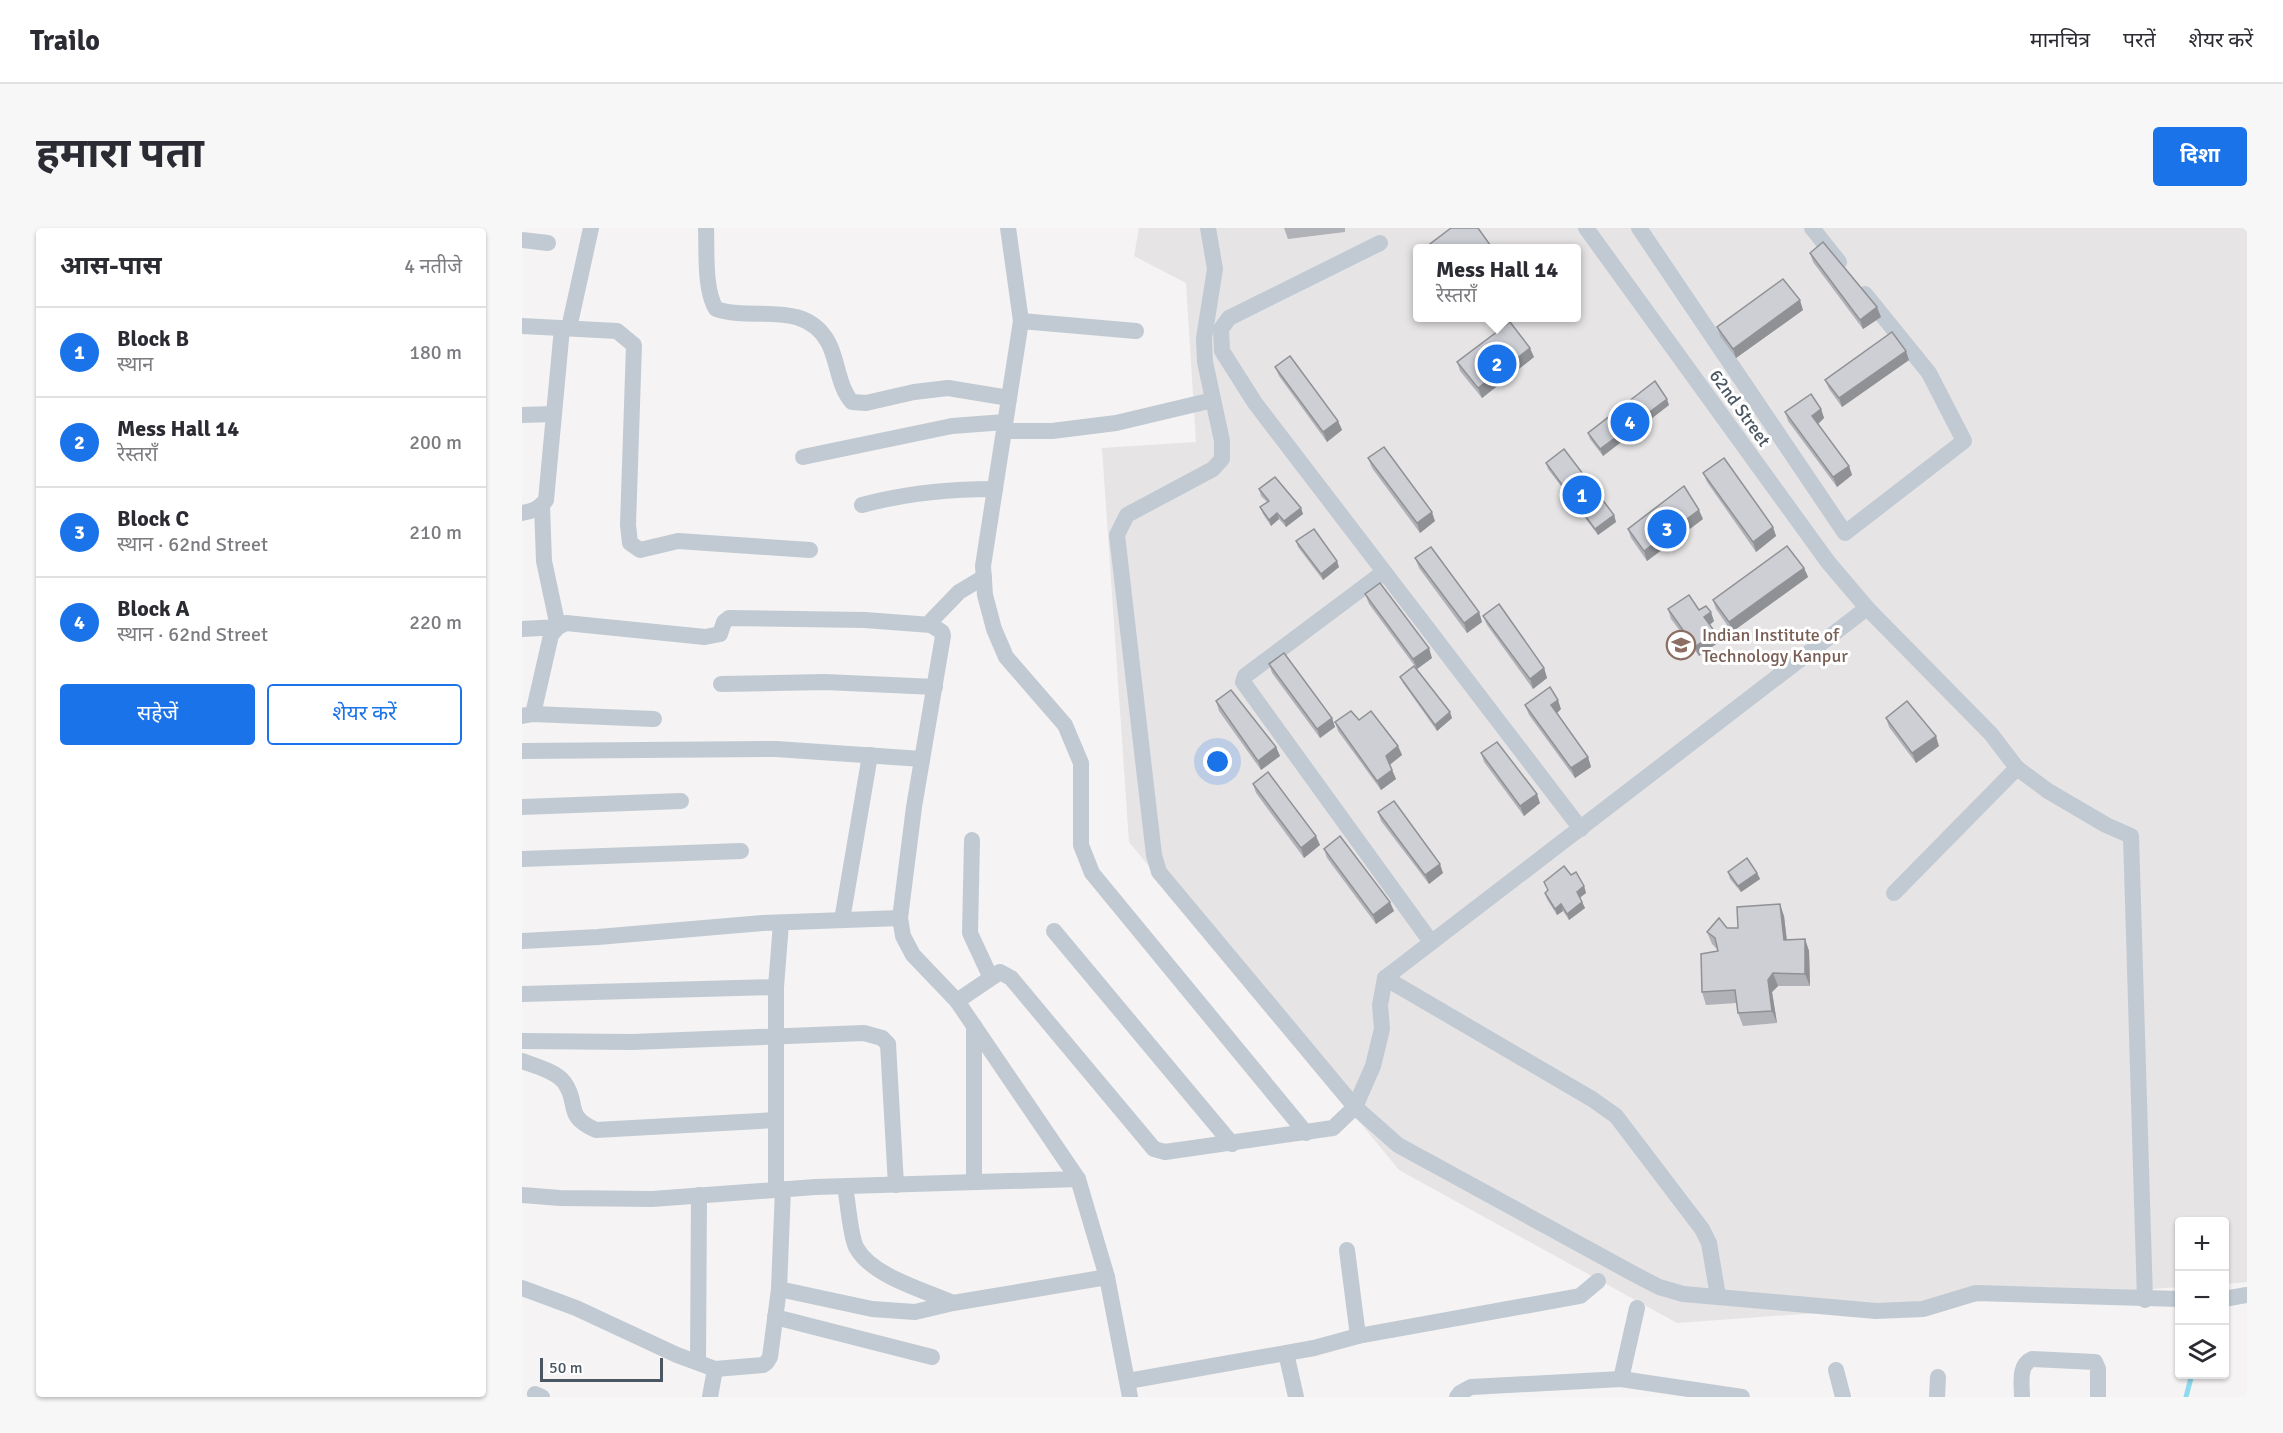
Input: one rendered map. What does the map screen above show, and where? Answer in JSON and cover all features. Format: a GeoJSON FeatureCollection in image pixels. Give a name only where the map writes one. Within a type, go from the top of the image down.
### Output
{"type":"FeatureCollection","features":[{"type":"Feature","properties":{"kind":"street"},"geometry":{"type":"LineString","coordinates":[[522,513],[534,511],[546,500],[554,414],[566,328],[591,228]]}},
{"type":"Feature","properties":{"kind":"street"},"geometry":{"type":"LineString","coordinates":[[706,228],[710,289],[716,309],[795,315],[813,325],[827,339],[837,360],[846,396],[852,402],[866,403],[914,392],[948,388],[1009,398]]}},
{"type":"Feature","properties":{"kind":"street"},"geometry":{"type":"LineString","coordinates":[[1008,228],[1021,321],[983,566],[985,595],[994,629],[1006,657],[1065,725],[1081,763],[1081,844],[1092,873],[1306,1132]]}},
{"type":"Feature","properties":{"kind":"street"},"geometry":{"type":"LineString","coordinates":[[1208,228],[1215,269],[1204,338],[1205,362],[1222,441],[1222,459],[1214,469],[1127,516],[1117,536],[1156,864],[1159,872],[1355,1107],[1398,1145],[1659,1287],[1683,1293],[1876,1311],[1923,1309],[1976,1293],[2175,1299]]}},
{"type":"Feature","properties":{"kind":"street","name":"62nd Street"},"geometry":{"type":"LineString","coordinates":[[1586,228],[1828,562],[1867,608],[1991,734],[2017,768],[2048,791],[2106,825],[2131,836],[2145,1300]]}},
{"type":"Feature","properties":{"kind":"street"},"geometry":{"type":"LineString","coordinates":[[1639,228],[1845,533],[1964,441],[1929,373],[1812,228]]}},
{"type":"Feature","properties":{"kind":"street"},"geometry":{"type":"LineString","coordinates":[[522,240],[548,243]]}},
{"type":"Feature","properties":{"kind":"street"},"geometry":{"type":"LineString","coordinates":[[1380,243],[1228,318],[1221,329],[1222,351],[1255,403],[1581,829]]}},
{"type":"Feature","properties":{"kind":"street"},"geometry":{"type":"LineString","coordinates":[[1021,321],[1136,331]]}},
{"type":"Feature","properties":{"kind":"street"},"geometry":{"type":"LineString","coordinates":[[522,326],[617,331],[634,345],[628,525],[630,543],[634,547],[640,550],[678,541],[810,550]]}},
{"type":"Feature","properties":{"kind":"street"},"geometry":{"type":"LineString","coordinates":[[803,456],[952,426],[1005,426],[1052,431],[1116,423],[1213,400]]}},
{"type":"Feature","properties":{"kind":"street"},"geometry":{"type":"LineString","coordinates":[[522,415],[554,414]]}},
{"type":"Feature","properties":{"kind":"street"},"geometry":{"type":"LineString","coordinates":[[862,505],[887,498],[956,489],[995,489]]}},
{"type":"Feature","properties":{"kind":"street"},"geometry":{"type":"LineString","coordinates":[[542,506],[544,561],[558,627]]}},
{"type":"Feature","properties":{"kind":"street"},"geometry":{"type":"LineString","coordinates":[[1384,572],[1245,676],[1243,681],[1431,942]]}},
{"type":"Feature","properties":{"kind":"street"},"geometry":{"type":"LineString","coordinates":[[931,625],[931,621],[959,592],[984,578]]}},
{"type":"Feature","properties":{"kind":"street"},"geometry":{"type":"LineString","coordinates":[[957,1001],[990,976],[1000,972],[1011,978],[1154,1149],[1165,1152],[1334,1129],[1355,1107],[1373,1066],[1382,1029],[1380,1005],[1385,978],[1867,608]]}},
{"type":"Feature","properties":{"kind":"street"},"geometry":{"type":"LineString","coordinates":[[654,719],[528,715],[551,635],[558,627],[566,623],[705,637],[720,634],[726,619],[729,618],[865,620],[931,625],[942,632],[914,807],[900,918],[903,936],[912,955],[957,1001],[1078,1179],[1107,1277],[1129,1389],[1358,1336],[1580,1296],[1598,1281]]}},
{"type":"Feature","properties":{"kind":"street"},"geometry":{"type":"LineString","coordinates":[[522,629],[558,627]]}},
{"type":"Feature","properties":{"kind":"street"},"geometry":{"type":"LineString","coordinates":[[721,684],[825,682],[934,687]]}},
{"type":"Feature","properties":{"kind":"street"},"geometry":{"type":"LineString","coordinates":[[522,751],[776,749],[922,759]]}},
{"type":"Feature","properties":{"kind":"street"},"geometry":{"type":"LineString","coordinates":[[842,920],[870,755]]}},
{"type":"Feature","properties":{"kind":"street"},"geometry":{"type":"LineString","coordinates":[[1894,893],[2017,768]]}},
{"type":"Feature","properties":{"kind":"street"},"geometry":{"type":"LineString","coordinates":[[522,807],[681,801]]}},
{"type":"Feature","properties":{"kind":"street"},"geometry":{"type":"LineString","coordinates":[[972,840],[970,933],[990,976]]}},
{"type":"Feature","properties":{"kind":"street"},"geometry":{"type":"LineString","coordinates":[[522,859],[741,851]]}},
{"type":"Feature","properties":{"kind":"street"},"geometry":{"type":"LineString","coordinates":[[522,941],[781,923],[900,918]]}},
{"type":"Feature","properties":{"kind":"street"},"geometry":{"type":"LineString","coordinates":[[522,1288],[576,1308],[676,1355],[716,1369],[763,1365],[767,1362],[779,1289],[776,987],[781,923]]}},
{"type":"Feature","properties":{"kind":"street"},"geometry":{"type":"LineString","coordinates":[[1054,932],[1232,1144]]}},
{"type":"Feature","properties":{"kind":"street"},"geometry":{"type":"LineString","coordinates":[[1385,978],[1592,1099],[1616,1116],[1702,1229],[1709,1243],[1718,1296]]}},
{"type":"Feature","properties":{"kind":"street"},"geometry":{"type":"LineString","coordinates":[[522,994],[776,987]]}},
{"type":"Feature","properties":{"kind":"street"},"geometry":{"type":"LineString","coordinates":[[974,1026],[974,1182]]}},
{"type":"Feature","properties":{"kind":"street"},"geometry":{"type":"LineString","coordinates":[[522,1041],[633,1042],[864,1033],[882,1038],[888,1044],[896,1185]]}},
{"type":"Feature","properties":{"kind":"street"},"geometry":{"type":"LineString","coordinates":[[522,1061],[556,1075],[562,1080],[576,1117],[584,1125],[596,1130],[776,1120]]}},
{"type":"Feature","properties":{"kind":"street"},"geometry":{"type":"LineString","coordinates":[[522,1195],[560,1198],[652,1199],[779,1190],[1078,1179]]}},
{"type":"Feature","properties":{"kind":"street"},"geometry":{"type":"LineString","coordinates":[[845,1187],[855,1246],[867,1261],[885,1274],[953,1303]]}},
{"type":"Feature","properties":{"kind":"street"},"geometry":{"type":"LineString","coordinates":[[698,1362],[699,1195]]}},
{"type":"Feature","properties":{"kind":"street"},"geometry":{"type":"LineString","coordinates":[[1347,1250],[1358,1336]]}},
{"type":"Feature","properties":{"kind":"street"},"geometry":{"type":"LineString","coordinates":[[779,1289],[872,1309],[915,1312],[953,1303],[1107,1277]]}},
{"type":"Feature","properties":{"kind":"street"},"geometry":{"type":"LineString","coordinates":[[2229,1298],[2247,1295]]}},
{"type":"Feature","properties":{"kind":"street"},"geometry":{"type":"LineString","coordinates":[[1628,1397],[1625,1379],[1636,1308]]}},
{"type":"Feature","properties":{"kind":"street"},"geometry":{"type":"LineString","coordinates":[[775,1317],[932,1357]]}},
{"type":"Feature","properties":{"kind":"street"},"geometry":{"type":"LineString","coordinates":[[1286,1353],[1296,1397]]}},
{"type":"Feature","properties":{"kind":"street"},"geometry":{"type":"LineString","coordinates":[[2022,1397],[2023,1366],[2032,1359],[2095,1362],[2098,1369],[2098,1397]]}},
{"type":"Feature","properties":{"kind":"street"},"geometry":{"type":"LineString","coordinates":[[710,1397],[716,1369]]}},
{"type":"Feature","properties":{"kind":"street"},"geometry":{"type":"LineString","coordinates":[[1836,1371],[1843,1397]]}},
{"type":"Feature","properties":{"kind":"street"},"geometry":{"type":"LineString","coordinates":[[1937,1397],[1938,1377]]}},
{"type":"Feature","properties":{"kind":"street"},"geometry":{"type":"LineString","coordinates":[[1457,1397],[1471,1387],[1625,1379],[1742,1397]]}},
{"type":"Feature","properties":{"kind":"shaded area","name":"Indian Institute of Technology Kanpur"},"geometry":{"type":"Polygon","coordinates":[[[1139,228],[2247,228],[2247,1282],[2229,1284],[2229,1217],[2175,1217],[2175,1287],[1677,1323],[1399,1170],[1129,842],[1102,448],[1196,442],[1186,283],[1134,256],[1139,228]]]}},
{"type":"Feature","properties":{"kind":"building"},"geometry":{"type":"Polygon","coordinates":[[[1451,228],[1478,228],[1489,244],[1430,244],[1451,228]]]}},
{"type":"Feature","properties":{"kind":"building"},"geometry":{"type":"Polygon","coordinates":[[[1823,242],[1877,307],[1860,320],[1810,253],[1823,242]]]}},
{"type":"Feature","properties":{"kind":"building"},"geometry":{"type":"Polygon","coordinates":[[[1783,279],[1800,300],[1733,349],[1717,327],[1783,279]]]}},
{"type":"Feature","properties":{"kind":"building"},"geometry":{"type":"Polygon","coordinates":[[[1510,322],[1530,348],[1478,388],[1457,362],[1510,322]]]}},
{"type":"Feature","properties":{"kind":"building"},"geometry":{"type":"Polygon","coordinates":[[[1892,332],[1906,351],[1839,398],[1825,380],[1892,332]]]}},
{"type":"Feature","properties":{"kind":"building"},"geometry":{"type":"Polygon","coordinates":[[[1290,356],[1338,421],[1323,432],[1275,367],[1290,356]]]}},
{"type":"Feature","properties":{"kind":"building"},"geometry":{"type":"Polygon","coordinates":[[[1655,381],[1667,399],[1600,449],[1588,433],[1655,381]]]}},
{"type":"Feature","properties":{"kind":"building"},"geometry":{"type":"Polygon","coordinates":[[[1811,394],[1821,409],[1812,416],[1849,466],[1833,477],[1785,412],[1811,394]]]}},
{"type":"Feature","properties":{"kind":"building"},"geometry":{"type":"Polygon","coordinates":[[[1384,447],[1432,512],[1417,523],[1368,458],[1384,447]]]}},
{"type":"Feature","properties":{"kind":"building"},"geometry":{"type":"Polygon","coordinates":[[[1564,449],[1614,515],[1595,529],[1546,463],[1564,449]]]}},
{"type":"Feature","properties":{"kind":"building"},"geometry":{"type":"Polygon","coordinates":[[[1724,458],[1773,527],[1753,542],[1703,473],[1724,458]]]}},
{"type":"Feature","properties":{"kind":"building"},"geometry":{"type":"Polygon","coordinates":[[[1275,477],[1301,508],[1284,521],[1277,513],[1269,520],[1260,507],[1269,501],[1259,489],[1275,477]]]}},
{"type":"Feature","properties":{"kind":"building"},"geometry":{"type":"Polygon","coordinates":[[[1684,486],[1699,510],[1644,551],[1628,529],[1684,486]]]}},
{"type":"Feature","properties":{"kind":"building"},"geometry":{"type":"Polygon","coordinates":[[[1314,529],[1337,561],[1321,574],[1296,541],[1314,529]]]}},
{"type":"Feature","properties":{"kind":"building"},"geometry":{"type":"Polygon","coordinates":[[[1787,546],[1804,568],[1729,622],[1713,600],[1787,546]]]}},
{"type":"Feature","properties":{"kind":"building"},"geometry":{"type":"Polygon","coordinates":[[[1431,547],[1479,612],[1464,623],[1415,558],[1431,547]]]}},
{"type":"Feature","properties":{"kind":"building"},"geometry":{"type":"Polygon","coordinates":[[[1380,583],[1429,648],[1413,659],[1365,594],[1380,583]]]}},
{"type":"Feature","properties":{"kind":"building"},"geometry":{"type":"Polygon","coordinates":[[[1689,595],[1699,610],[1706,606],[1711,612],[1704,617],[1715,632],[1695,647],[1668,609],[1689,595]]]}},
{"type":"Feature","properties":{"kind":"building"},"geometry":{"type":"Polygon","coordinates":[[[1499,604],[1544,668],[1530,679],[1483,616],[1499,604]]]}},
{"type":"Feature","properties":{"kind":"building"},"geometry":{"type":"Polygon","coordinates":[[[1284,653],[1332,718],[1317,729],[1269,664],[1284,653]]]}},
{"type":"Feature","properties":{"kind":"building"},"geometry":{"type":"Polygon","coordinates":[[[1414,666],[1450,712],[1435,725],[1400,677],[1414,666]]]}},
{"type":"Feature","properties":{"kind":"building"},"geometry":{"type":"Polygon","coordinates":[[[1550,687],[1558,700],[1551,705],[1588,757],[1571,768],[1525,705],[1550,687]]]}},
{"type":"Feature","properties":{"kind":"building"},"geometry":{"type":"Polygon","coordinates":[[[1231,690],[1276,747],[1258,761],[1216,701],[1231,690]]]}},
{"type":"Feature","properties":{"kind":"building"},"geometry":{"type":"Polygon","coordinates":[[[1907,701],[1936,736],[1912,753],[1886,718],[1907,701]]]}},
{"type":"Feature","properties":{"kind":"building"},"geometry":{"type":"Polygon","coordinates":[[[1351,711],[1359,720],[1371,711],[1398,746],[1386,756],[1392,770],[1377,781],[1335,722],[1351,711]]]}},
{"type":"Feature","properties":{"kind":"building"},"geometry":{"type":"Polygon","coordinates":[[[1497,742],[1537,794],[1520,806],[1481,753],[1497,742]]]}},
{"type":"Feature","properties":{"kind":"building"},"geometry":{"type":"Polygon","coordinates":[[[1268,772],[1316,836],[1301,848],[1253,784],[1268,772]]]}},
{"type":"Feature","properties":{"kind":"building"},"geometry":{"type":"Polygon","coordinates":[[[1394,801],[1440,864],[1425,875],[1378,812],[1394,801]]]}},
{"type":"Feature","properties":{"kind":"building"},"geometry":{"type":"Polygon","coordinates":[[[1340,836],[1390,902],[1373,915],[1324,849],[1340,836]]]}},
{"type":"Feature","properties":{"kind":"building"},"geometry":{"type":"Polygon","coordinates":[[[1747,858],[1757,873],[1738,886],[1728,872],[1747,858]]]}},
{"type":"Feature","properties":{"kind":"building"},"geometry":{"type":"Polygon","coordinates":[[[1564,866],[1571,875],[1576,872],[1584,886],[1577,892],[1582,902],[1567,914],[1561,904],[1555,909],[1545,893],[1548,890],[1544,882],[1564,866]]]}},
{"type":"Feature","properties":{"kind":"building"},"geometry":{"type":"Polygon","coordinates":[[[1780,904],[1784,940],[1805,939],[1805,974],[1773,973],[1768,980],[1772,1011],[1738,1013],[1735,990],[1702,992],[1701,954],[1718,951],[1715,938],[1707,932],[1719,918],[1727,928],[1738,928],[1737,907],[1780,904]]]}},
{"type":"Feature","properties":{"kind":"waterway"},"geometry":{"type":"LineString","coordinates":[[2186,1397],[2191,1379]]}},
{"type":"Feature","properties":{"kind":"place","name":"Mess Hall 14"},"geometry":{"type":"Point","coordinates":[1497,364]}},
{"type":"Feature","properties":{"kind":"place","name":"Block A"},"geometry":{"type":"Point","coordinates":[1630,422]}},
{"type":"Feature","properties":{"kind":"place","name":"Block B"},"geometry":{"type":"Point","coordinates":[1582,495]}},
{"type":"Feature","properties":{"kind":"place","name":"Block C"},"geometry":{"type":"Point","coordinates":[1667,529]}},
{"type":"Feature","properties":{"kind":"place","name":"Indian Institute of Technology Kanpur"},"geometry":{"type":"Point","coordinates":[1681,645]}}]}
